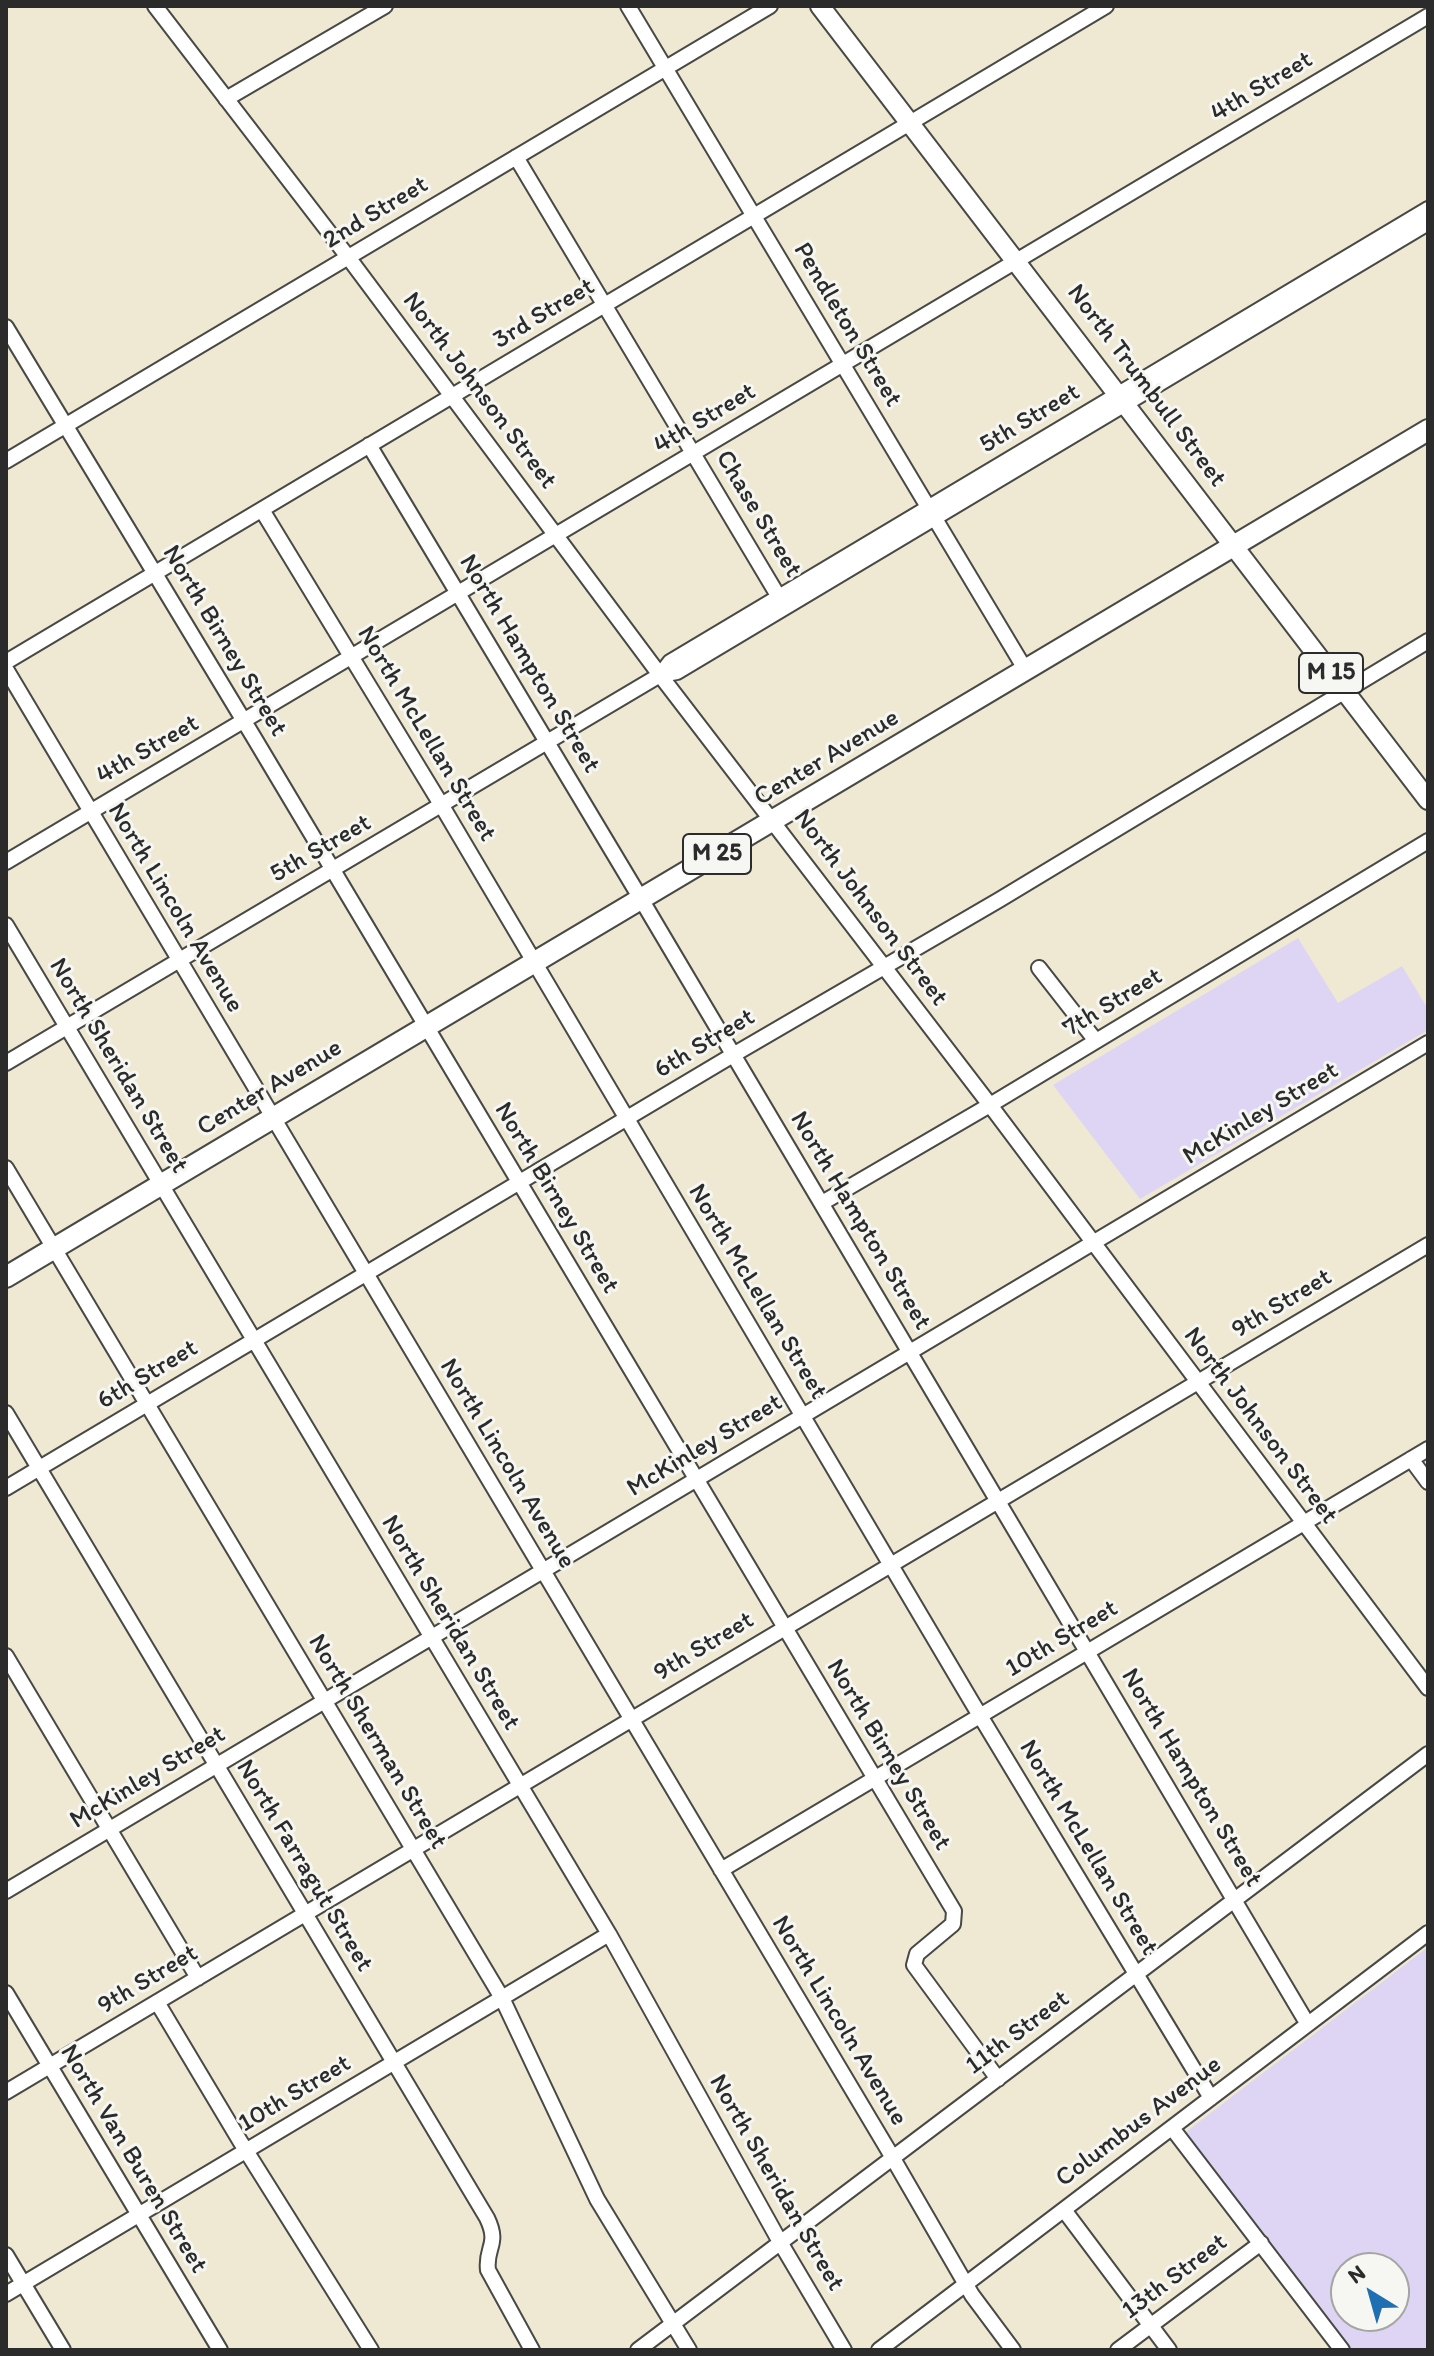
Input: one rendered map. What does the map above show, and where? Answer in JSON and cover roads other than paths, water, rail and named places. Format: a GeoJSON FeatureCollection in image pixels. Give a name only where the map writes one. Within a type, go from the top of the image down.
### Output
{"type":"FeatureCollection","features":[{"type":"Feature","properties":{"kind":"highway","name":"Center Avenue"},"geometry":{"type":"LineString","coordinates":[[6,1277],[1428,430]]}},
{"type":"Feature","properties":{"kind":"main road","name":"North Trumbull Street"},"geometry":{"type":"LineString","coordinates":[[820,6],[1428,800]]}},
{"type":"Feature","properties":{"kind":"street","name":"North Johnson Street"},"geometry":{"type":"LineString","coordinates":[[155,6],[453,396],[660,675],[990,1105],[1428,1688]]}},
{"type":"Feature","properties":{"kind":"street"},"geometry":{"type":"LineString","coordinates":[[226,99],[385,6]]}},
{"type":"Feature","properties":{"kind":"street","name":"Pendleton Street"},"geometry":{"type":"LineString","coordinates":[[628,6],[1025,669]]}},
{"type":"Feature","properties":{"kind":"street","name":"2nd Street"},"geometry":{"type":"LineString","coordinates":[[6,461],[770,6]]}},
{"type":"Feature","properties":{"kind":"street","name":"3rd Street"},"geometry":{"type":"LineString","coordinates":[[6,662],[1106,6]]}},
{"type":"Feature","properties":{"kind":"street","name":"4th Street"},"geometry":{"type":"LineString","coordinates":[[6,862],[1428,16]]}},
{"type":"Feature","properties":{"kind":"street","name":"Chase Street"},"geometry":{"type":"LineString","coordinates":[[516,157],[782,603]]}},
{"type":"Feature","properties":{"kind":"street","name":"5th Street"},"geometry":{"type":"LineString","coordinates":[[6,1063],[660,675],[670,662],[782,603],[1311,286],[1428,209]]}},
{"type":"Feature","properties":{"kind":"street","name":"5th Street"},"geometry":{"type":"LineString","coordinates":[[1311,286],[1428,223]]}},
{"type":"Feature","properties":{"kind":"street","name":"North Birney Street"},"geometry":{"type":"LineString","coordinates":[[6,327],[954,1911],[953,1924],[917,1954],[914,1965],[998,2079]]}},
{"type":"Feature","properties":{"kind":"street","name":"North Hampton Street"},"geometry":{"type":"LineString","coordinates":[[369,445],[1307,2023]]}},
{"type":"Feature","properties":{"kind":"street","name":"North McLellan Street"},"geometry":{"type":"LineString","coordinates":[[262,510],[442,806],[890,1564],[1211,2098]]}},
{"type":"Feature","properties":{"kind":"street","name":"6th Street"},"geometry":{"type":"LineString","coordinates":[[6,1488],[1428,641]]}},
{"type":"Feature","properties":{"kind":"street","name":"North Lincoln Avenue"},"geometry":{"type":"LineString","coordinates":[[6,669],[972,2295],[1013,2350]]}},
{"type":"Feature","properties":{"kind":"street","name":"7th Street"},"geometry":{"type":"LineString","coordinates":[[822,1203],[1428,841]]}},
{"type":"Feature","properties":{"kind":"street","name":"North Sheridan Street"},"geometry":{"type":"LineString","coordinates":[[6,925],[609,1934],[780,2242],[844,2350]]}},
{"type":"Feature","properties":{"kind":"street"},"geometry":{"type":"LineString","coordinates":[[1039,968],[1096,1041]]}},
{"type":"Feature","properties":{"kind":"street","name":"McKinley Street"},"geometry":{"type":"LineString","coordinates":[[6,1891],[1428,1043]]}},
{"type":"Feature","properties":{"kind":"street","name":"North Sherman Street"},"geometry":{"type":"LineString","coordinates":[[6,1168],[502,1998],[597,2199],[689,2350]]}},
{"type":"Feature","properties":{"kind":"street","name":"9th Street"},"geometry":{"type":"LineString","coordinates":[[6,2092],[1428,1245]]}},
{"type":"Feature","properties":{"kind":"street","name":"North Farragut Street"},"geometry":{"type":"LineString","coordinates":[[6,1413],[493,2230],[488,2270],[532,2350]]}},
{"type":"Feature","properties":{"kind":"street","name":"10th Street"},"geometry":{"type":"LineString","coordinates":[[721,1870],[1428,1449]]}},
{"type":"Feature","properties":{"kind":"street"},"geometry":{"type":"LineString","coordinates":[[1411,1459],[1428,1482]]}},
{"type":"Feature","properties":{"kind":"street"},"geometry":{"type":"LineString","coordinates":[[6,1656],[198,1978]]}},
{"type":"Feature","properties":{"kind":"street","name":"11th Street"},"geometry":{"type":"LineString","coordinates":[[638,2350],[1428,1754]]}},
{"type":"Feature","properties":{"kind":"street","name":"Columbus Avenue"},"geometry":{"type":"LineString","coordinates":[[879,2350],[1428,1933]]}},
{"type":"Feature","properties":{"kind":"street","name":"10th Street"},"geometry":{"type":"LineString","coordinates":[[6,2294],[609,1934]]}},
{"type":"Feature","properties":{"kind":"street","name":"North Van Buren Street"},"geometry":{"type":"LineString","coordinates":[[6,1993],[220,2350]]}},
{"type":"Feature","properties":{"kind":"street"},"geometry":{"type":"LineString","coordinates":[[157,2002],[371,2350]]}},
{"type":"Feature","properties":{"kind":"street"},"geometry":{"type":"LineString","coordinates":[[1172,2128],[1342,2350]]}},
{"type":"Feature","properties":{"kind":"street"},"geometry":{"type":"LineString","coordinates":[[1064,2210],[1169,2350]]}},
{"type":"Feature","properties":{"kind":"street","name":"13th Street"},"geometry":{"type":"LineString","coordinates":[[1118,2350],[1261,2243]]}},
{"type":"Feature","properties":{"kind":"street"},"geometry":{"type":"LineString","coordinates":[[6,2255],[63,2350]]}}]}
